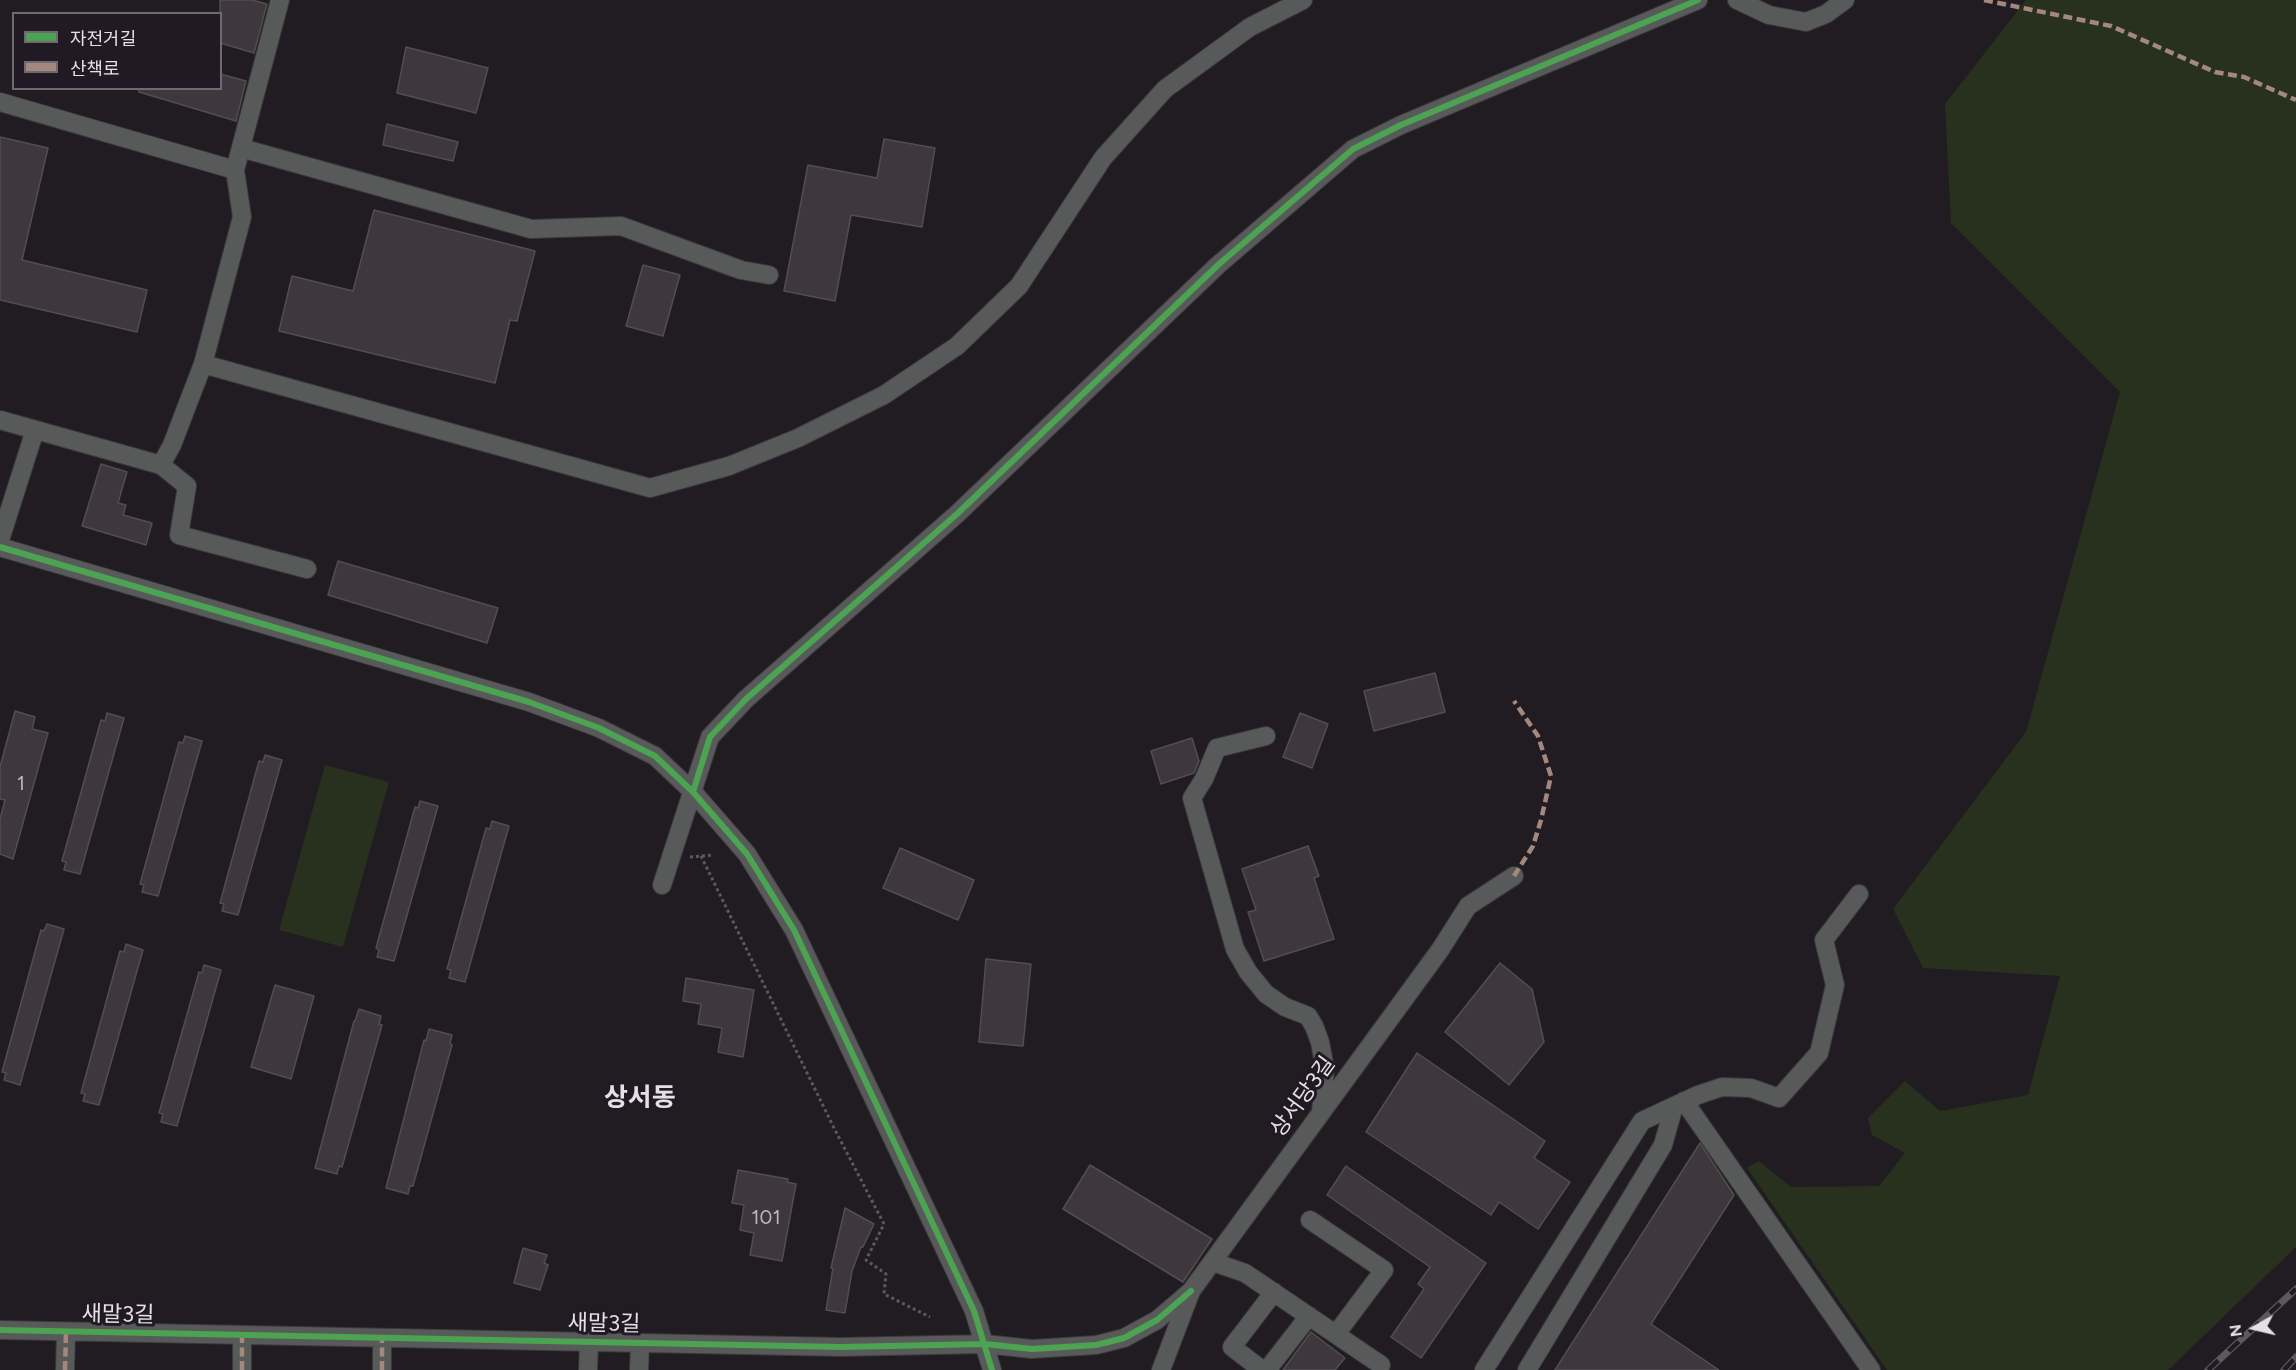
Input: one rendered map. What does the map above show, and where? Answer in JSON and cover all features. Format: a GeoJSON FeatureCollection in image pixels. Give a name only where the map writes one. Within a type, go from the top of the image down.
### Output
{"type":"FeatureCollection","features":[{"type":"Feature","properties":{"kind":"street"},"geometry":{"type":"LineString","coordinates":[[161,465],[172,445],[203,364],[242,217],[235,170],[280,0]]}},
{"type":"Feature","properties":{"kind":"street"},"geometry":{"type":"LineString","coordinates":[[203,364],[650,488],[729,466],[798,438],[884,395],[957,345],[1019,286],[1103,159],[1165,89],[1250,27],[1303,0]]}},
{"type":"Feature","properties":{"kind":"street"},"geometry":{"type":"LineString","coordinates":[[662,885],[710,737],[746,699],[957,514],[1218,265],[1353,149],[1401,125],[1698,0]]}},
{"type":"Feature","properties":{"kind":"street"},"geometry":{"type":"LineString","coordinates":[[1737,0],[1768,15],[1806,22],[1826,14],[1845,0]]}},
{"type":"Feature","properties":{"kind":"street"},"geometry":{"type":"LineString","coordinates":[[0,102],[235,170]]}},
{"type":"Feature","properties":{"kind":"street"},"geometry":{"type":"LineString","coordinates":[[241,148],[531,229],[621,226],[741,270],[769,275]]}},
{"type":"Feature","properties":{"kind":"street"},"geometry":{"type":"LineString","coordinates":[[0,420],[161,465],[188,486],[179,535],[307,569]]}},
{"type":"Feature","properties":{"kind":"street"},"geometry":{"type":"LineString","coordinates":[[0,540],[35,430]]}},
{"type":"Feature","properties":{"kind":"street"},"geometry":{"type":"LineString","coordinates":[[0,548],[529,702],[599,728],[652,754],[693,792],[747,854],[794,930],[974,1311],[992,1370]]}},
{"type":"Feature","properties":{"kind":"street"},"geometry":{"type":"LineString","coordinates":[[1266,736],[1217,748],[1204,779],[1192,798],[1235,949],[1248,972],[1266,994],[1285,1006],[1308,1016],[1314,1026],[1320,1042],[1324,1070],[1321,1113]]}},
{"type":"Feature","properties":{"kind":"street","name":"상서당3길"},"geometry":{"type":"LineString","coordinates":[[1161,1370],[1191,1291],[1440,950],[1467,906],[1514,876]]}},
{"type":"Feature","properties":{"kind":"street"},"geometry":{"type":"LineString","coordinates":[[1484,1370],[1642,1121],[1722,1087],[1751,1088],[1779,1098],[1819,1053],[1835,985],[1824,940],[1859,894]]}},
{"type":"Feature","properties":{"kind":"street"},"geometry":{"type":"LineString","coordinates":[[1527,1370],[1664,1145],[1679,1104]]}},
{"type":"Feature","properties":{"kind":"street"},"geometry":{"type":"LineString","coordinates":[[1679,1104],[1871,1370]]}},
{"type":"Feature","properties":{"kind":"street"},"geometry":{"type":"LineString","coordinates":[[1310,1220],[1384,1270],[1336,1334]]}},
{"type":"Feature","properties":{"kind":"street"},"geometry":{"type":"LineString","coordinates":[[1213,1262],[1245,1273],[1381,1365]]}},
{"type":"Feature","properties":{"kind":"street","name":"새말3길"},"geometry":{"type":"LineString","coordinates":[[0,1330],[841,1347],[985,1344],[1032,1349],[1096,1345],[1124,1338],[1157,1320],[1191,1291]]}},
{"type":"Feature","properties":{"kind":"street"},"geometry":{"type":"LineString","coordinates":[[1262,1370],[1232,1347],[1274,1292]]}},
{"type":"Feature","properties":{"kind":"street"},"geometry":{"type":"LineString","coordinates":[[1268,1370],[1309,1316]]}},
{"type":"Feature","properties":{"kind":"street"},"geometry":{"type":"LineString","coordinates":[[65,1370],[66,1332]]}},
{"type":"Feature","properties":{"kind":"street"},"geometry":{"type":"LineString","coordinates":[[242,1335],[242,1370]]}},
{"type":"Feature","properties":{"kind":"street"},"geometry":{"type":"LineString","coordinates":[[382,1338],[382,1370]]}},
{"type":"Feature","properties":{"kind":"street"},"geometry":{"type":"LineString","coordinates":[[588,1370],[589,1342]]}},
{"type":"Feature","properties":{"kind":"street"},"geometry":{"type":"LineString","coordinates":[[639,1370],[640,1343]]}},
{"type":"Feature","properties":{"kind":"path"},"geometry":{"type":"LineString","coordinates":[[690,857],[714,855]]}},
{"type":"Feature","properties":{"kind":"path"},"geometry":{"type":"LineString","coordinates":[[701,856],[834,1128],[884,1224],[866,1260],[886,1274],[884,1294],[930,1317]]}},
{"type":"Feature","properties":{"kind":"green space"},"geometry":{"type":"Polygon","coordinates":[[[2026,0],[2296,0],[2296,1247],[2168,1370],[1887,1370],[1747,1168],[1759,1161],[1791,1187],[1879,1186],[1905,1153],[1872,1135],[1868,1118],[1905,1081],[1940,1111],[2028,1095],[2060,976],[1923,968],[1893,909],[2026,732],[2120,392],[1951,223],[1945,104],[2026,0]]]}},
{"type":"Feature","properties":{"kind":"green space"},"geometry":{"type":"Polygon","coordinates":[[[325,765],[389,782],[343,947],[279,930],[325,765]]]}},
{"type":"Feature","properties":{"kind":"building"},"geometry":{"type":"Polygon","coordinates":[[[220,0],[252,0],[267,4],[254,53],[222,44],[222,12],[220,12],[220,0]]]}},
{"type":"Feature","properties":{"kind":"building"},"geometry":{"type":"Polygon","coordinates":[[[406,47],[488,68],[476,113],[397,93],[406,47]]]}},
{"type":"Feature","properties":{"kind":"building"},"geometry":{"type":"Polygon","coordinates":[[[222,75],[246,81],[236,121],[139,92],[139,90],[222,90],[222,75]]]}},
{"type":"Feature","properties":{"kind":"building"},"geometry":{"type":"Polygon","coordinates":[[[387,124],[458,142],[453,161],[383,145],[387,124]]]}},
{"type":"Feature","properties":{"kind":"building"},"geometry":{"type":"Polygon","coordinates":[[[0,137],[48,148],[22,260],[147,290],[137,332],[0,300],[0,137]]]}},
{"type":"Feature","properties":{"kind":"building"},"geometry":{"type":"Polygon","coordinates":[[[884,139],[935,148],[922,227],[851,215],[835,301],[784,291],[808,165],[877,178],[884,139]]]}},
{"type":"Feature","properties":{"kind":"building"},"geometry":{"type":"Polygon","coordinates":[[[374,210],[535,251],[517,321],[510,320],[495,383],[279,331],[292,276],[353,291],[374,210]]]}},
{"type":"Feature","properties":{"kind":"building"},"geometry":{"type":"Polygon","coordinates":[[[643,265],[680,275],[663,336],[626,326],[643,265]]]}},
{"type":"Feature","properties":{"kind":"building"},"geometry":{"type":"Polygon","coordinates":[[[101,464],[127,472],[118,503],[126,505],[123,515],[152,523],[146,545],[82,526],[101,464]]]}},
{"type":"Feature","properties":{"kind":"building"},"geometry":{"type":"Polygon","coordinates":[[[338,561],[498,608],[487,643],[328,595],[338,561]]]}},
{"type":"Feature","properties":{"kind":"building"},"geometry":{"type":"Polygon","coordinates":[[[1435,673],[1445,712],[1374,731],[1364,691],[1435,673]]]}},
{"type":"Feature","properties":{"kind":"building"},"geometry":{"type":"Polygon","coordinates":[[[15,711],[35,717],[32,729],[48,733],[13,859],[0,854],[0,819],[5,800],[0,799],[0,767],[15,711]]]}},
{"type":"Feature","properties":{"kind":"building"},"geometry":{"type":"Polygon","coordinates":[[[107,713],[124,718],[80,874],[64,870],[66,862],[62,861],[101,720],[105,721],[107,713]]]}},
{"type":"Feature","properties":{"kind":"building"},"geometry":{"type":"Polygon","coordinates":[[[1300,713],[1328,724],[1312,768],[1283,757],[1300,713]]]}},
{"type":"Feature","properties":{"kind":"building"},"geometry":{"type":"Polygon","coordinates":[[[185,736],[202,741],[158,896],[142,892],[144,885],[140,884],[179,742],[183,743],[185,736]]]}},
{"type":"Feature","properties":{"kind":"building"},"geometry":{"type":"Polygon","coordinates":[[[1192,738],[1199,761],[1194,773],[1161,784],[1151,751],[1192,738]]]}},
{"type":"Feature","properties":{"kind":"building"},"geometry":{"type":"Polygon","coordinates":[[[265,755],[282,760],[238,915],[222,911],[224,904],[220,903],[259,761],[263,762],[265,755]]]}},
{"type":"Feature","properties":{"kind":"building"},"geometry":{"type":"Polygon","coordinates":[[[420,801],[438,806],[394,961],[377,957],[379,950],[376,948],[415,807],[418,808],[420,801]]]}},
{"type":"Feature","properties":{"kind":"building"},"geometry":{"type":"Polygon","coordinates":[[[492,821],[509,826],[465,982],[449,978],[451,970],[447,969],[486,828],[490,829],[492,821]]]}},
{"type":"Feature","properties":{"kind":"building"},"geometry":{"type":"Polygon","coordinates":[[[1308,846],[1319,876],[1314,878],[1334,939],[1264,961],[1248,912],[1256,910],[1242,869],[1308,846]]]}},
{"type":"Feature","properties":{"kind":"building"},"geometry":{"type":"Polygon","coordinates":[[[900,848],[974,880],[958,920],[883,888],[900,848]]]}},
{"type":"Feature","properties":{"kind":"building"},"geometry":{"type":"Polygon","coordinates":[[[47,924],[64,929],[20,1085],[4,1080],[6,1073],[2,1072],[41,930],[44,931],[47,924]]]}},
{"type":"Feature","properties":{"kind":"building"},"geometry":{"type":"Polygon","coordinates":[[[126,944],[143,950],[99,1105],[83,1101],[85,1094],[81,1093],[120,951],[124,952],[126,944]]]}},
{"type":"Feature","properties":{"kind":"building"},"geometry":{"type":"Polygon","coordinates":[[[986,959],[1031,964],[1023,1046],[979,1042],[986,959]]]}},
{"type":"Feature","properties":{"kind":"building"},"geometry":{"type":"Polygon","coordinates":[[[1500,963],[1532,989],[1544,1042],[1509,1085],[1445,1032],[1500,963]]]}},
{"type":"Feature","properties":{"kind":"building"},"geometry":{"type":"Polygon","coordinates":[[[204,965],[221,970],[177,1126],[161,1122],[163,1114],[159,1113],[199,972],[202,973],[204,965]]]}},
{"type":"Feature","properties":{"kind":"building"},"geometry":{"type":"Polygon","coordinates":[[[686,978],[754,990],[743,1057],[718,1052],[722,1028],[698,1024],[701,1004],[683,1001],[686,978]]]}},
{"type":"Feature","properties":{"kind":"building"},"geometry":{"type":"Polygon","coordinates":[[[275,985],[314,996],[291,1079],[251,1067],[275,985]]]}},
{"type":"Feature","properties":{"kind":"building"},"geometry":{"type":"Polygon","coordinates":[[[359,1009],[381,1016],[379,1024],[382,1025],[342,1167],[339,1166],[337,1174],[315,1168],[359,1009]]]}},
{"type":"Feature","properties":{"kind":"building"},"geometry":{"type":"Polygon","coordinates":[[[429,1029],[452,1035],[450,1043],[452,1045],[413,1186],[410,1186],[408,1194],[386,1188],[424,1040],[426,1041],[429,1029]]]}},
{"type":"Feature","properties":{"kind":"building"},"geometry":{"type":"Polygon","coordinates":[[[1417,1053],[1545,1141],[1534,1158],[1570,1182],[1538,1229],[1499,1202],[1491,1215],[1366,1132],[1417,1053]]]}},
{"type":"Feature","properties":{"kind":"building"},"geometry":{"type":"Polygon","coordinates":[[[1700,1143],[1734,1195],[1651,1324],[1719,1370],[1555,1370],[1700,1143]]]}},
{"type":"Feature","properties":{"kind":"building"},"geometry":{"type":"Polygon","coordinates":[[[1090,1165],[1212,1239],[1183,1282],[1063,1209],[1090,1165]]]}},
{"type":"Feature","properties":{"kind":"building"},"geometry":{"type":"Polygon","coordinates":[[[1346,1166],[1486,1263],[1421,1358],[1391,1337],[1424,1289],[1418,1284],[1430,1267],[1327,1195],[1346,1166]]]}},
{"type":"Feature","properties":{"kind":"building"},"geometry":{"type":"Polygon","coordinates":[[[738,1170],[788,1179],[787,1182],[796,1184],[782,1261],[750,1255],[754,1233],[740,1230],[744,1205],[732,1203],[738,1170]]]}},
{"type":"Feature","properties":{"kind":"building"},"geometry":{"type":"Polygon","coordinates":[[[845,1208],[874,1224],[861,1247],[852,1271],[845,1313],[826,1310],[833,1268],[831,1268],[845,1208]]]}},
{"type":"Feature","properties":{"kind":"building"},"geometry":{"type":"Polygon","coordinates":[[[523,1248],[547,1255],[544,1263],[548,1265],[540,1290],[514,1283],[523,1248]]]}},
{"type":"Feature","properties":{"kind":"building"},"geometry":{"type":"Polygon","coordinates":[[[1311,1332],[1345,1358],[1335,1370],[1283,1370],[1311,1332]]]}},
{"type":"Feature","properties":{"kind":"railway"},"geometry":{"type":"LineString","coordinates":[[2208,1370],[2296,1289]]}},
{"type":"Feature","properties":{"kind":"railway"},"geometry":{"type":"LineString","coordinates":[[2284,1370],[2296,1357]]}},
{"type":"Feature","properties":{"kind":"marked path"},"geometry":{"type":"LineString","coordinates":[[1984,0],[2111,26],[2215,72],[2244,77],[2296,100]]}},
{"type":"Feature","properties":{"kind":"marked path"},"geometry":{"type":"LineString","coordinates":[[1514,701],[1538,736],[1551,776],[1533,846],[1514,876]]}},
{"type":"Feature","properties":{"kind":"marked path"},"geometry":{"type":"LineString","coordinates":[[65,1370],[66,1332]]}},
{"type":"Feature","properties":{"kind":"marked path"},"geometry":{"type":"LineString","coordinates":[[242,1335],[242,1370]]}},
{"type":"Feature","properties":{"kind":"marked path"},"geometry":{"type":"LineString","coordinates":[[382,1338],[382,1370]]}},
{"type":"Feature","properties":{"kind":"cycle path"},"geometry":{"type":"LineString","coordinates":[[693,792],[710,737],[746,699],[957,514],[1218,265],[1353,149],[1401,125],[1698,0]]}},
{"type":"Feature","properties":{"kind":"cycle path"},"geometry":{"type":"LineString","coordinates":[[0,547],[529,702],[599,728],[655,756],[693,792],[747,854],[794,930],[974,1311],[992,1370]]}},
{"type":"Feature","properties":{"kind":"cycle path"},"geometry":{"type":"LineString","coordinates":[[0,1330],[841,1347],[985,1344],[1032,1349],[1096,1345],[1124,1338],[1157,1320],[1191,1291]]}},
{"type":"Feature","properties":{"kind":"district","name":"상서동"},"geometry":{"type":"Point","coordinates":[640,1098]}}]}
